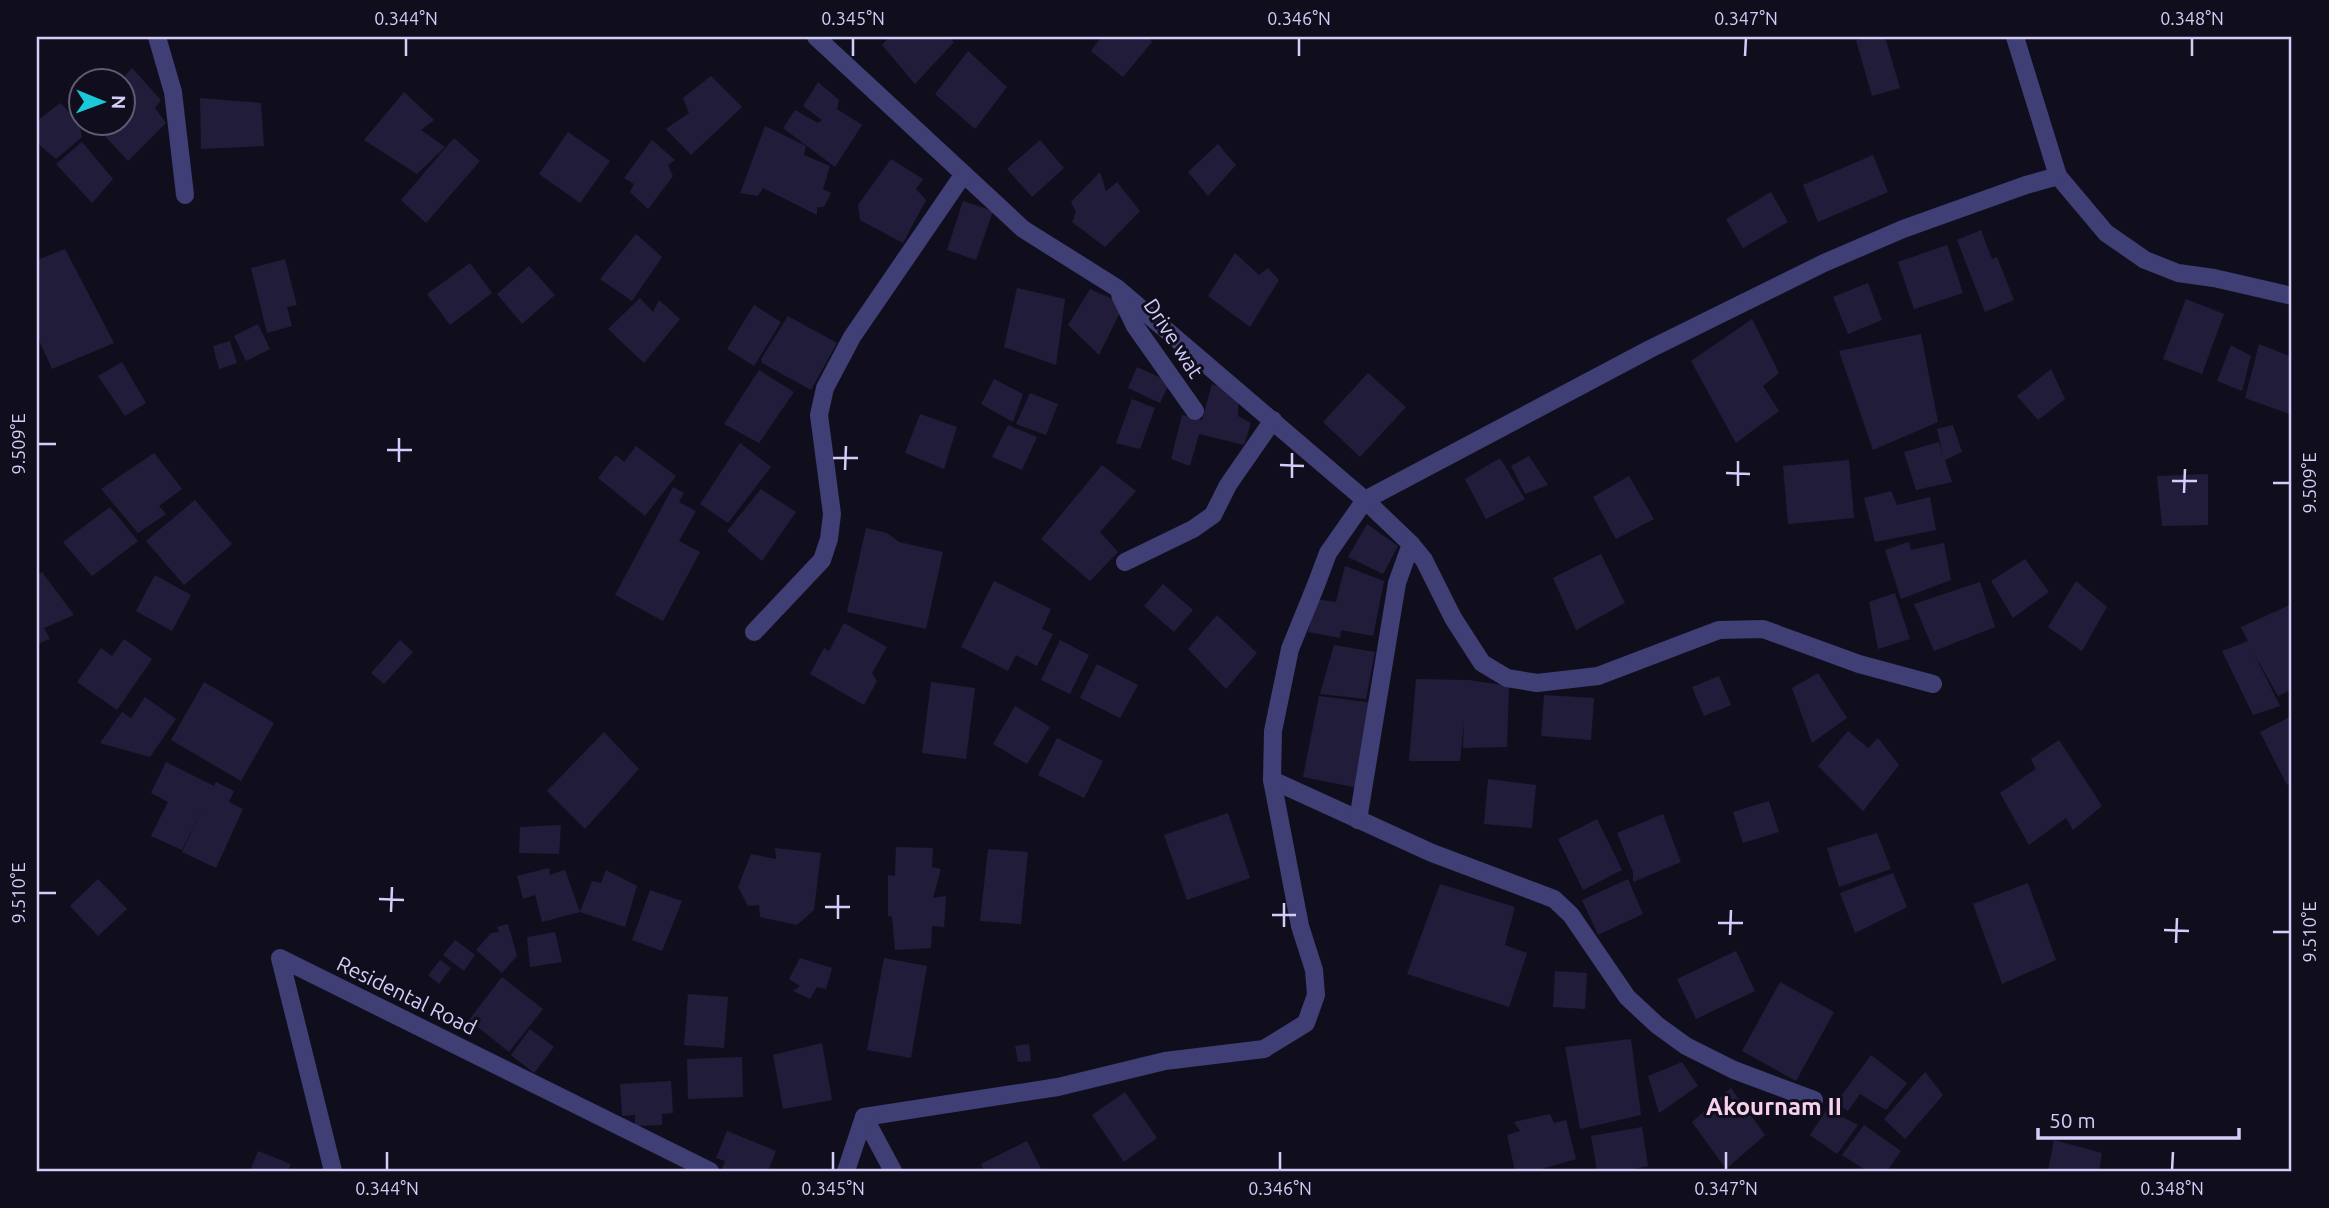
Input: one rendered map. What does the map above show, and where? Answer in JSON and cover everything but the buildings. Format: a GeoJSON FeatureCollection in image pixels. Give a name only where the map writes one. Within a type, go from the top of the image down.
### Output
{"type":"FeatureCollection","features":[{"type":"Feature","properties":{"kind":"street"},"geometry":{"type":"LineString","coordinates":[[158,37],[173,92],[185,195]]}},
{"type":"Feature","properties":{"kind":"street"},"geometry":{"type":"LineString","coordinates":[[816,37],[1023,229],[1117,288],[1365,500],[1424,560],[1453,618],[1482,663],[1507,678],[1537,683],[1598,676],[1719,630],[1763,629],[1858,664],[1933,684]]}},
{"type":"Feature","properties":{"kind":"street"},"geometry":{"type":"LineString","coordinates":[[2015,37],[2058,176],[2106,233],[2145,260],[2178,272],[2292,296]]}},
{"type":"Feature","properties":{"kind":"street"},"geometry":{"type":"LineString","coordinates":[[754,632],[822,560],[829,539],[832,514],[819,415],[825,388],[852,337],[962,175]]}},
{"type":"Feature","properties":{"kind":"street"},"geometry":{"type":"LineString","coordinates":[[864,1117],[1058,1087],[1164,1061],[1264,1049],[1306,1023],[1316,995],[1314,970],[1300,926],[1272,780],[1273,731],[1290,649],[1328,554],[1365,500],[1650,349],[1824,263],[1903,229],[2058,176]]}},
{"type":"Feature","properties":{"kind":"street","name":"Drive wat"},"geometry":{"type":"LineString","coordinates":[[1117,288],[1135,326],[1195,411]]}},
{"type":"Feature","properties":{"kind":"street"},"geometry":{"type":"LineString","coordinates":[[1125,562],[1194,529],[1213,515],[1228,485],[1273,420]]}},
{"type":"Feature","properties":{"kind":"street"},"geometry":{"type":"LineString","coordinates":[[1358,820],[1397,583],[1411,544]]}},
{"type":"Feature","properties":{"kind":"street"},"geometry":{"type":"LineString","coordinates":[[1272,780],[1432,853],[1554,899],[1571,915],[1627,997],[1657,1025],[1686,1046],[1734,1070],[1814,1100]]}},
{"type":"Feature","properties":{"kind":"street","name":"Residental Road"},"geometry":{"type":"LineString","coordinates":[[333,1171],[280,958],[710,1171]]}},
{"type":"Feature","properties":{"kind":"street"},"geometry":{"type":"LineString","coordinates":[[846,1171],[864,1117]]}},
{"type":"Feature","properties":{"kind":"street"},"geometry":{"type":"LineString","coordinates":[[864,1117],[893,1171]]}},
{"type":"Feature","properties":{"kind":"district","name":"Akournam II"},"geometry":{"type":"Point","coordinates":[1774,1106]}}]}
